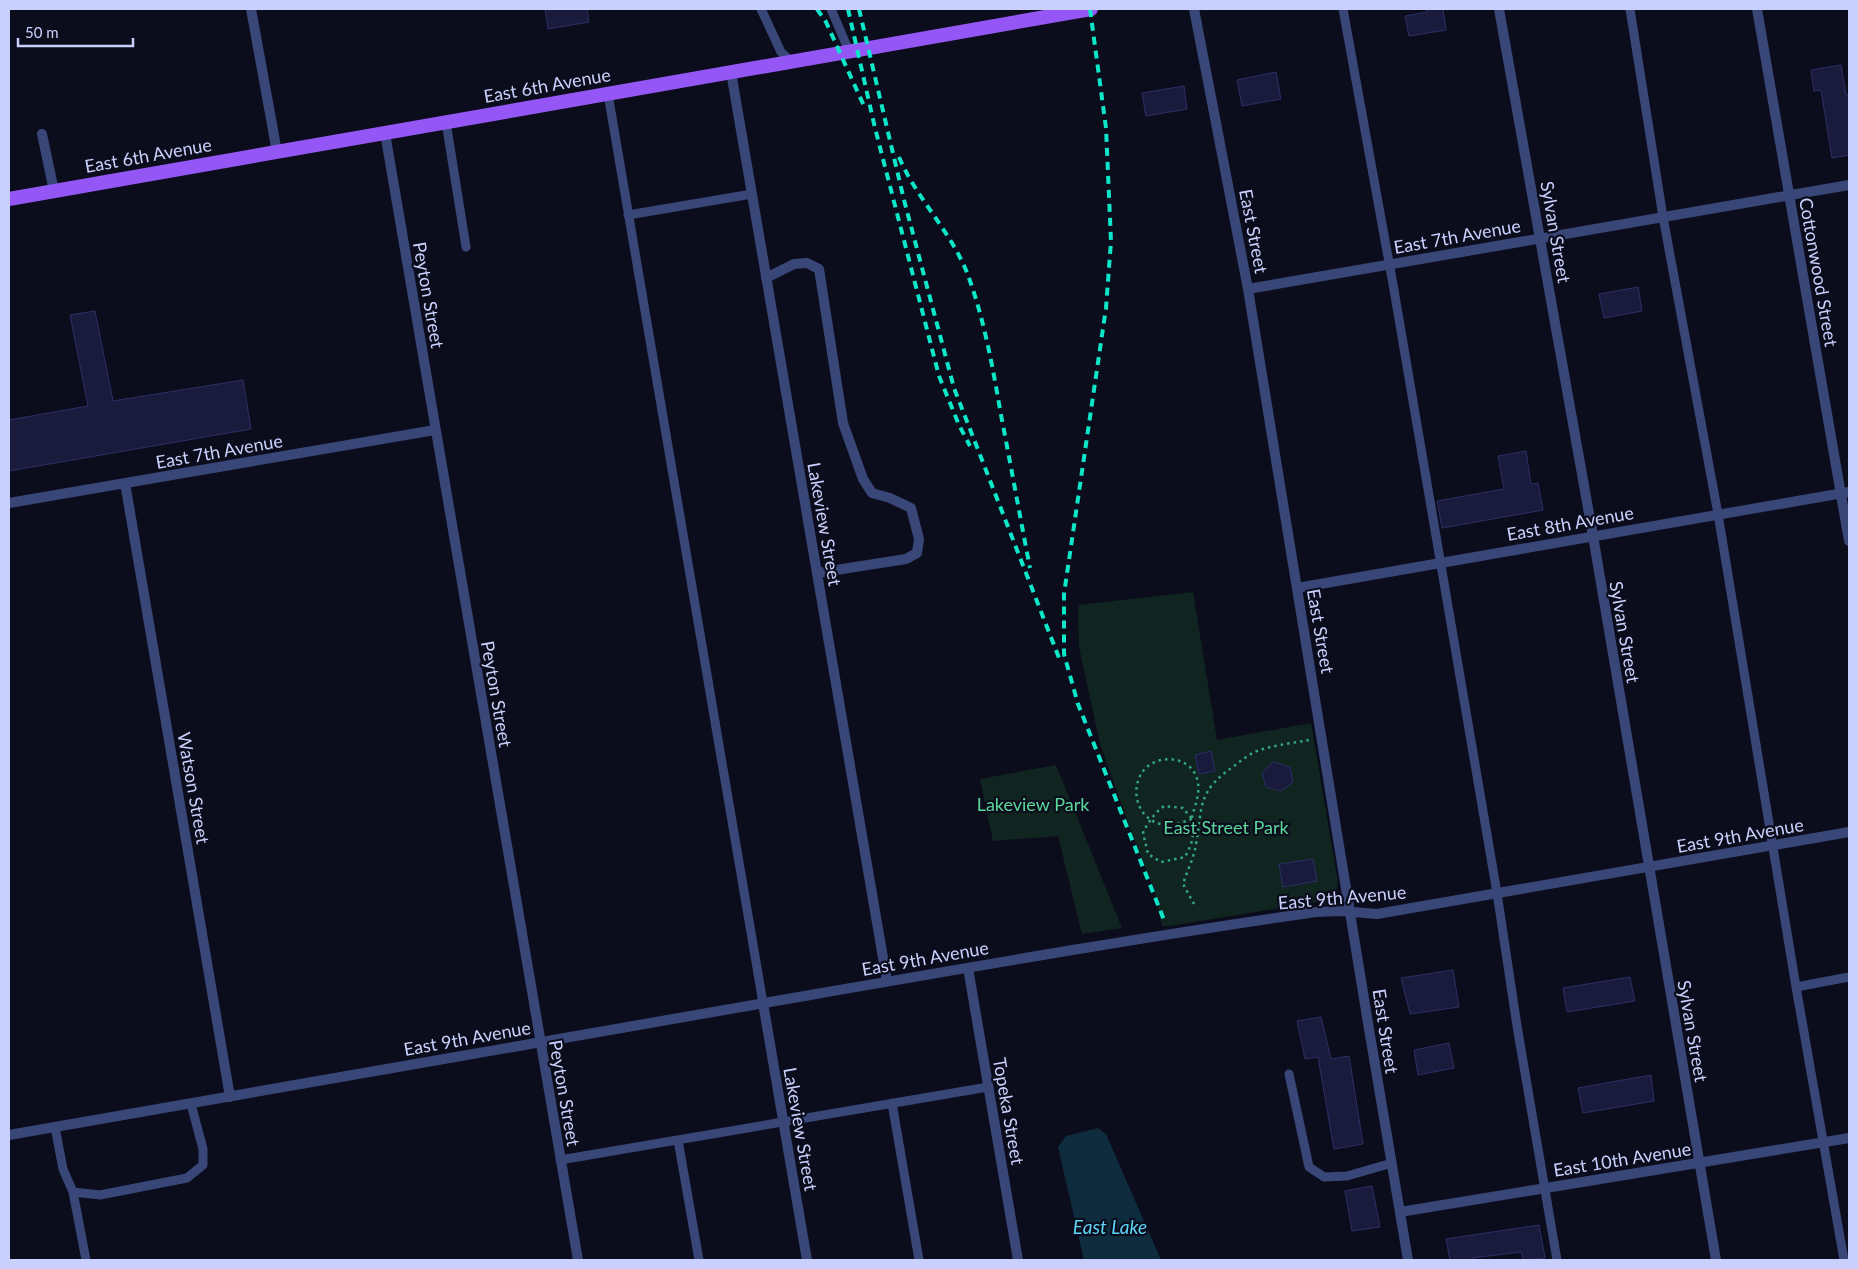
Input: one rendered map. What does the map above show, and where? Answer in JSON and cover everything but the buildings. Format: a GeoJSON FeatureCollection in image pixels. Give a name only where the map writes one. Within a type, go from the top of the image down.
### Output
{"type":"FeatureCollection","features":[{"type":"Feature","properties":{"kind":"main road","name":"East 6th Avenue"},"geometry":{"type":"LineString","coordinates":[[9,199],[849,51],[1030,14],[1092,9]]}},
{"type":"Feature","properties":{"kind":"street"},"geometry":{"type":"LineString","coordinates":[[251,9],[277,152]]}},
{"type":"Feature","properties":{"kind":"street","name":"East Street"},"geometry":{"type":"LineString","coordinates":[[1194,9],[1248,289],[1408,1260]]}},
{"type":"Feature","properties":{"kind":"street","name":"Sylvan Street"},"geometry":{"type":"LineString","coordinates":[[1499,9],[1541,238],[1716,1260]]}},
{"type":"Feature","properties":{"kind":"street","name":"Cottonwood Street"},"geometry":{"type":"LineString","coordinates":[[1757,9],[1789,196],[1845,492],[1849,541]]}},
{"type":"Feature","properties":{"kind":"street","name":"Lakeview Street"},"geometry":{"type":"LineString","coordinates":[[731,72],[887,981]]}},
{"type":"Feature","properties":{"kind":"street","name":"Peyton Street"},"geometry":{"type":"LineString","coordinates":[[384,133],[578,1260]]}},
{"type":"Feature","properties":{"kind":"street"},"geometry":{"type":"LineString","coordinates":[[42,134],[54,191]]}},
{"type":"Feature","properties":{"kind":"street","name":"East 7th Avenue"},"geometry":{"type":"LineString","coordinates":[[1248,289],[1849,185]]}},
{"type":"Feature","properties":{"kind":"street"},"geometry":{"type":"LineString","coordinates":[[766,278],[794,264],[807,263],[819,269],[843,423],[863,479],[872,493],[890,498],[911,508],[919,539],[917,553],[906,559],[817,574]]}},
{"type":"Feature","properties":{"kind":"street","name":"East 7th Avenue"},"geometry":{"type":"LineString","coordinates":[[9,503],[435,430]]}},
{"type":"Feature","properties":{"kind":"street","name":"Watson Street"},"geometry":{"type":"LineString","coordinates":[[125,483],[230,1097]]}},
{"type":"Feature","properties":{"kind":"street","name":"East 8th Avenue"},"geometry":{"type":"LineString","coordinates":[[1297,588],[1845,492]]}},
{"type":"Feature","properties":{"kind":"street","name":"East 9th Avenue"},"geometry":{"type":"LineString","coordinates":[[9,1135],[1162,934],[1316,912],[1340,911],[1376,914],[1849,832]]}},
{"type":"Feature","properties":{"kind":"street","name":"Topeka Street"},"geometry":{"type":"LineString","coordinates":[[968,968],[1018,1260]]}},
{"type":"Feature","properties":{"kind":"street","name":"Lakeview Street"},"geometry":{"type":"LineString","coordinates":[[763,1003],[807,1260]]}},
{"type":"Feature","properties":{"kind":"street","name":"East 10th Avenue"},"geometry":{"type":"LineString","coordinates":[[1400,1212],[1849,1138]]}},
{"type":"Feature","properties":{"kind":"lane"},"geometry":{"type":"LineString","coordinates":[[761,9],[781,52],[791,61]]}},
{"type":"Feature","properties":{"kind":"lane"},"geometry":{"type":"LineString","coordinates":[[831,9],[849,51]]}},
{"type":"Feature","properties":{"kind":"lane"},"geometry":{"type":"LineString","coordinates":[[1343,9],[1497,893],[1517,1026],[1557,1260]]}},
{"type":"Feature","properties":{"kind":"lane"},"geometry":{"type":"LineString","coordinates":[[1630,9],[1663,217],[1718,514],[1796,987],[1844,1260]]}},
{"type":"Feature","properties":{"kind":"lane"},"geometry":{"type":"LineString","coordinates":[[608,94],[763,1003]]}},
{"type":"Feature","properties":{"kind":"lane"},"geometry":{"type":"LineString","coordinates":[[446,122],[466,247]]}},
{"type":"Feature","properties":{"kind":"lane"},"geometry":{"type":"LineString","coordinates":[[628,215],[752,194]]}},
{"type":"Feature","properties":{"kind":"lane"},"geometry":{"type":"LineString","coordinates":[[1796,987],[1849,977]]}},
{"type":"Feature","properties":{"kind":"lane"},"geometry":{"type":"LineString","coordinates":[[1289,1074],[1309,1167],[1324,1177],[1347,1176],[1392,1163]]}},
{"type":"Feature","properties":{"kind":"lane"},"geometry":{"type":"LineString","coordinates":[[560,1160],[988,1087]]}},
{"type":"Feature","properties":{"kind":"lane"},"geometry":{"type":"LineString","coordinates":[[892,1103],[919,1260]]}},
{"type":"Feature","properties":{"kind":"lane"},"geometry":{"type":"LineString","coordinates":[[73,1192],[100,1195],[187,1178],[203,1165],[203,1149],[191,1104]]}},
{"type":"Feature","properties":{"kind":"lane"},"geometry":{"type":"LineString","coordinates":[[55,1127],[63,1169],[73,1192],[86,1260]]}},
{"type":"Feature","properties":{"kind":"lane"},"geometry":{"type":"LineString","coordinates":[[678,1140],[699,1260]]}},
{"type":"Feature","properties":{"kind":"path"},"geometry":{"type":"LineString","coordinates":[[1194,904],[1183,884],[1196,847],[1204,797],[1218,777],[1244,758],[1260,750],[1322,737]]}},
{"type":"Feature","properties":{"kind":"path"},"geometry":{"type":"LineString","coordinates":[[1192,819],[1179,824],[1164,825],[1150,819],[1137,803],[1138,779],[1144,768],[1160,760],[1173,759],[1188,765],[1195,773],[1199,789],[1192,819],[1193,836],[1191,847],[1184,858],[1162,862],[1148,854],[1142,833],[1150,819],[1164,806],[1183,808],[1192,819]]}},
{"type":"Feature","properties":{"kind":"path"},"geometry":{"type":"LineString","coordinates":[[1184,858],[1189,864]]}},
{"type":"Feature","properties":{"kind":"green space","name":"East Street Park"},"geometry":{"type":"Polygon","coordinates":[[[1193,592],[1217,740],[1311,723],[1338,882],[1336,891],[1328,900],[1162,926],[1154,890],[1100,744],[1079,647],[1078,605],[1193,592]]]}},
{"type":"Feature","properties":{"kind":"green space","name":"Lakeview Park"},"geometry":{"type":"Polygon","coordinates":[[[1056,765],[1122,928],[1082,934],[1058,836],[993,841],[980,779],[1056,765]]]}},
{"type":"Feature","properties":{"kind":"water","name":"East Lake"},"geometry":{"type":"Polygon","coordinates":[[[1098,1128],[1106,1134],[1161,1260],[1084,1260],[1058,1147],[1066,1136],[1098,1128]]]}},
{"type":"Feature","properties":{"kind":"railway"},"geometry":{"type":"LineString","coordinates":[[817,9],[826,22],[864,106]]}},
{"type":"Feature","properties":{"kind":"railway"},"geometry":{"type":"LineString","coordinates":[[848,9],[875,128],[939,376],[959,425],[970,446]]}},
{"type":"Feature","properties":{"kind":"railway"},"geometry":{"type":"LineString","coordinates":[[859,9],[904,200],[954,388],[1061,663]]}},
{"type":"Feature","properties":{"kind":"railway"},"geometry":{"type":"LineString","coordinates":[[1090,9],[1106,128],[1111,241],[1106,308],[1064,594],[1064,654],[1078,704],[1164,920]]}},
{"type":"Feature","properties":{"kind":"railway"},"geometry":{"type":"LineString","coordinates":[[899,157],[915,188],[954,246],[975,295],[992,363],[1030,568]]}}]}
